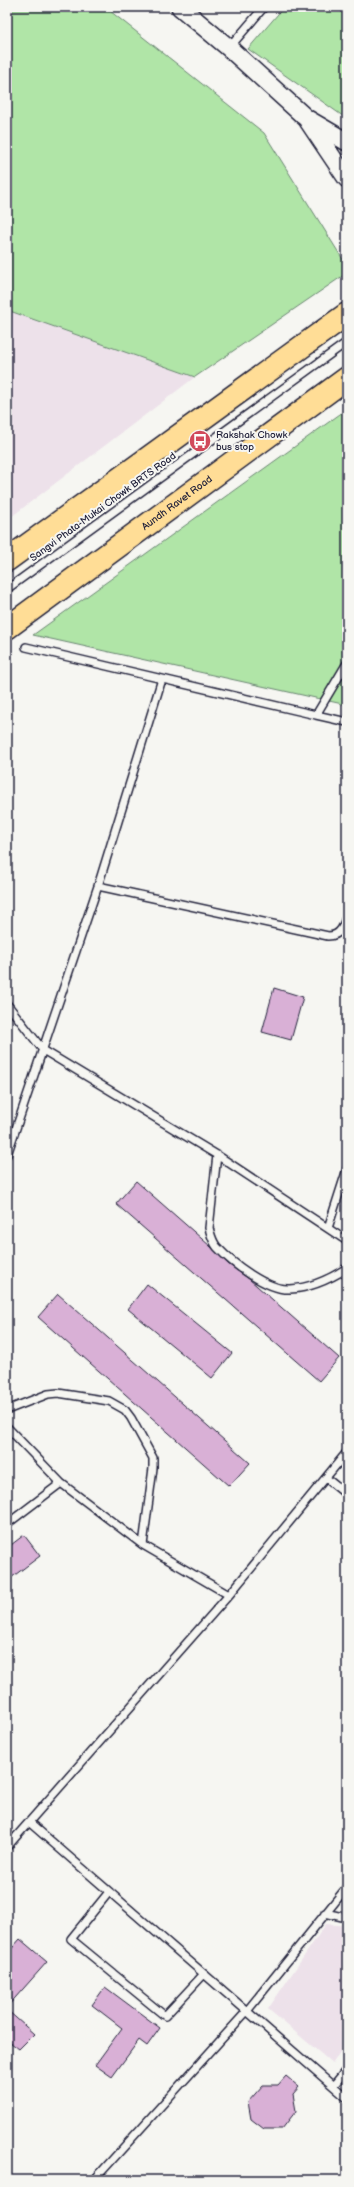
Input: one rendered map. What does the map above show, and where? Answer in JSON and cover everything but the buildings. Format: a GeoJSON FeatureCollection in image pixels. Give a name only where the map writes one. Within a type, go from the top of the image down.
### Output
{"type":"FeatureCollection","features":[{"type":"Feature","properties":{"kind":"main road"},"geometry":{"type":"LineString","coordinates":[[7,560],[347,314]]}},
{"type":"Feature","properties":{"kind":"main road","name":"Aundh Ravet Road"},"geometry":{"type":"LineString","coordinates":[[7,628],[347,378]]}},
{"type":"Feature","properties":{"kind":"street"},"geometry":{"type":"LineString","coordinates":[[180,7],[229,48],[306,118],[347,142]]}},
{"type":"Feature","properties":{"kind":"street"},"geometry":{"type":"LineString","coordinates":[[306,118],[347,179]]}},
{"type":"Feature","properties":{"kind":"lane"},"geometry":{"type":"LineString","coordinates":[[229,48],[264,7]]}},
{"type":"Feature","properties":{"kind":"lane","name":"Sangvi Phata-Mukai Chowk BRTS Road"},"geometry":{"type":"LineString","coordinates":[[7,589],[347,342]]}},
{"type":"Feature","properties":{"kind":"lane"},"geometry":{"type":"LineString","coordinates":[[26,647],[347,722]]}},
{"type":"Feature","properties":{"kind":"lane"},"geometry":{"type":"LineString","coordinates":[[316,715],[347,663]]}},
{"type":"Feature","properties":{"kind":"lane"},"geometry":{"type":"LineString","coordinates":[[7,1155],[98,886],[162,679]]}},
{"type":"Feature","properties":{"kind":"lane"},"geometry":{"type":"LineString","coordinates":[[98,886],[328,936],[335,936],[341,932],[347,914]]}},
{"type":"Feature","properties":{"kind":"lane"},"geometry":{"type":"LineString","coordinates":[[7,1004],[43,1050],[217,1155],[347,1241]]}},
{"type":"Feature","properties":{"kind":"lane"},"geometry":{"type":"LineString","coordinates":[[217,1155],[209,1228],[211,1238],[217,1247],[245,1271],[268,1284],[290,1290],[328,1280],[347,1268]]}},
{"type":"Feature","properties":{"kind":"lane"},"geometry":{"type":"LineString","coordinates":[[328,1228],[347,1169]]}},
{"type":"Feature","properties":{"kind":"lane"},"geometry":{"type":"LineString","coordinates":[[7,1410],[48,1394],[58,1393],[109,1401],[125,1410],[153,1458],[153,1468],[142,1544]]}},
{"type":"Feature","properties":{"kind":"lane"},"geometry":{"type":"LineString","coordinates":[[7,1427],[61,1483],[142,1544],[230,1595]]}},
{"type":"Feature","properties":{"kind":"lane"},"geometry":{"type":"LineString","coordinates":[[7,1847],[230,1595],[347,1452]]}},
{"type":"Feature","properties":{"kind":"lane"},"geometry":{"type":"LineString","coordinates":[[326,1478],[347,1495]]}},
{"type":"Feature","properties":{"kind":"lane"},"geometry":{"type":"LineString","coordinates":[[7,1524],[61,1483]]}},
{"type":"Feature","properties":{"kind":"lane"},"geometry":{"type":"LineString","coordinates":[[29,1822],[347,2098]]}},
{"type":"Feature","properties":{"kind":"lane"},"geometry":{"type":"LineString","coordinates":[[94,2180],[247,2011],[347,1887]]}},
{"type":"Feature","properties":{"kind":"lane"},"geometry":{"type":"LineString","coordinates":[[110,1892],[71,1939],[165,2016],[204,1974]]}},
{"type":"Feature","properties":{"kind":"lane"},"geometry":{"type":"LineString","coordinates":[[325,1913],[347,1918]]}},
{"type":"Feature","properties":{"kind":"lane"},"geometry":{"type":"LineString","coordinates":[[333,2086],[347,2069]]}},
{"type":"Feature","properties":{"kind":"shaded area"},"geometry":{"type":"Polygon","coordinates":[[[7,310],[195,377],[7,520],[7,310]]]}},
{"type":"Feature","properties":{"kind":"shaded area"},"geometry":{"type":"Polygon","coordinates":[[[326,1924],[347,1926],[347,2043],[332,2063],[268,2009],[326,1924]]]}},
{"type":"Feature","properties":{"kind":"green space"},"geometry":{"type":"Polygon","coordinates":[[[7,7],[105,7],[264,133],[347,266],[347,273],[195,377],[7,310],[7,7]]]}},
{"type":"Feature","properties":{"kind":"green space"},"geometry":{"type":"Polygon","coordinates":[[[284,7],[347,7],[347,119],[248,49],[284,7]]]}},
{"type":"Feature","properties":{"kind":"green space"},"geometry":{"type":"Polygon","coordinates":[[[347,409],[347,705],[33,635],[347,409]]]}},
{"type":"Feature","properties":{"kind":"place","name":"Rakshak Chowk bus stop"},"geometry":{"type":"Point","coordinates":[200,441]}}]}
